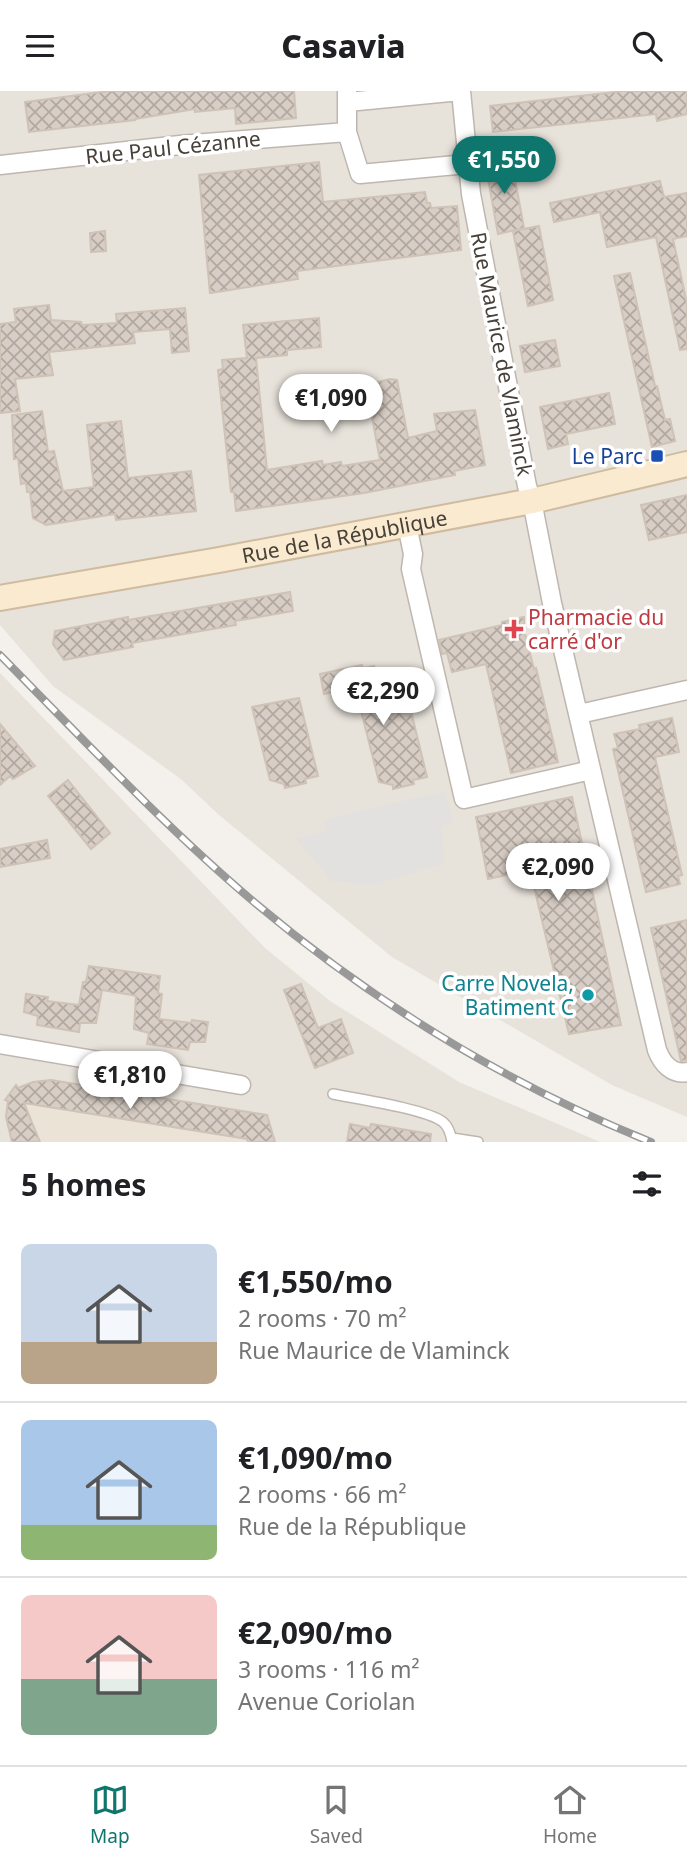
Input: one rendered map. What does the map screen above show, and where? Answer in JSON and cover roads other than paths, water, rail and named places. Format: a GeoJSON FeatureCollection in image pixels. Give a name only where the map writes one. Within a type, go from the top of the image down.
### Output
{"type":"FeatureCollection","features":[{"type":"Feature","properties":{"kind":"main road","name":"Rue de la République"},"geometry":{"type":"LineString","coordinates":[[0,598],[532,501],[687,464]]}},
{"type":"Feature","properties":{"kind":"street"},"geometry":{"type":"LineString","coordinates":[[460,91],[348,97],[347,132],[360,174],[467,165]]}},
{"type":"Feature","properties":{"kind":"street","name":"Rue Maurice de Vlaminck"},"geometry":{"type":"LineString","coordinates":[[460,91],[467,165],[503,364],[552,603],[657,1050],[664,1065],[675,1071],[687,1072]]}},
{"type":"Feature","properties":{"kind":"street","name":"Rue Paul Cézanne"},"geometry":{"type":"LineString","coordinates":[[0,165],[180,145],[347,132]]}},
{"type":"Feature","properties":{"kind":"street"},"geometry":{"type":"LineString","coordinates":[[407,525],[413,554],[411,569],[464,799],[591,770]]}},
{"type":"Feature","properties":{"kind":"street"},"geometry":{"type":"LineString","coordinates":[[579,714],[687,690]]}},
{"type":"Feature","properties":{"kind":"street"},"geometry":{"type":"LineString","coordinates":[[0,1044],[241,1084]]}},
{"type":"Feature","properties":{"kind":"lane"},"geometry":{"type":"LineString","coordinates":[[333,1094],[430,1115],[445,1123],[452,1140],[478,1142]]}},
{"type":"Feature","properties":{"kind":"railway"},"geometry":{"type":"LineString","coordinates":[[0,655],[188,843],[299,939],[394,1007],[493,1067],[597,1119],[651,1142]]}},
{"type":"Feature","properties":{"kind":"place","name":"Le Parc"},"geometry":{"type":"Point","coordinates":[657,456]}},
{"type":"Feature","properties":{"kind":"place","name":"Pharmacie du carré d'or"},"geometry":{"type":"Point","coordinates":[514,629]}},
{"type":"Feature","properties":{"kind":"place","name":"Carre Novela, Batiment C"},"geometry":{"type":"Point","coordinates":[588,995]}}]}
